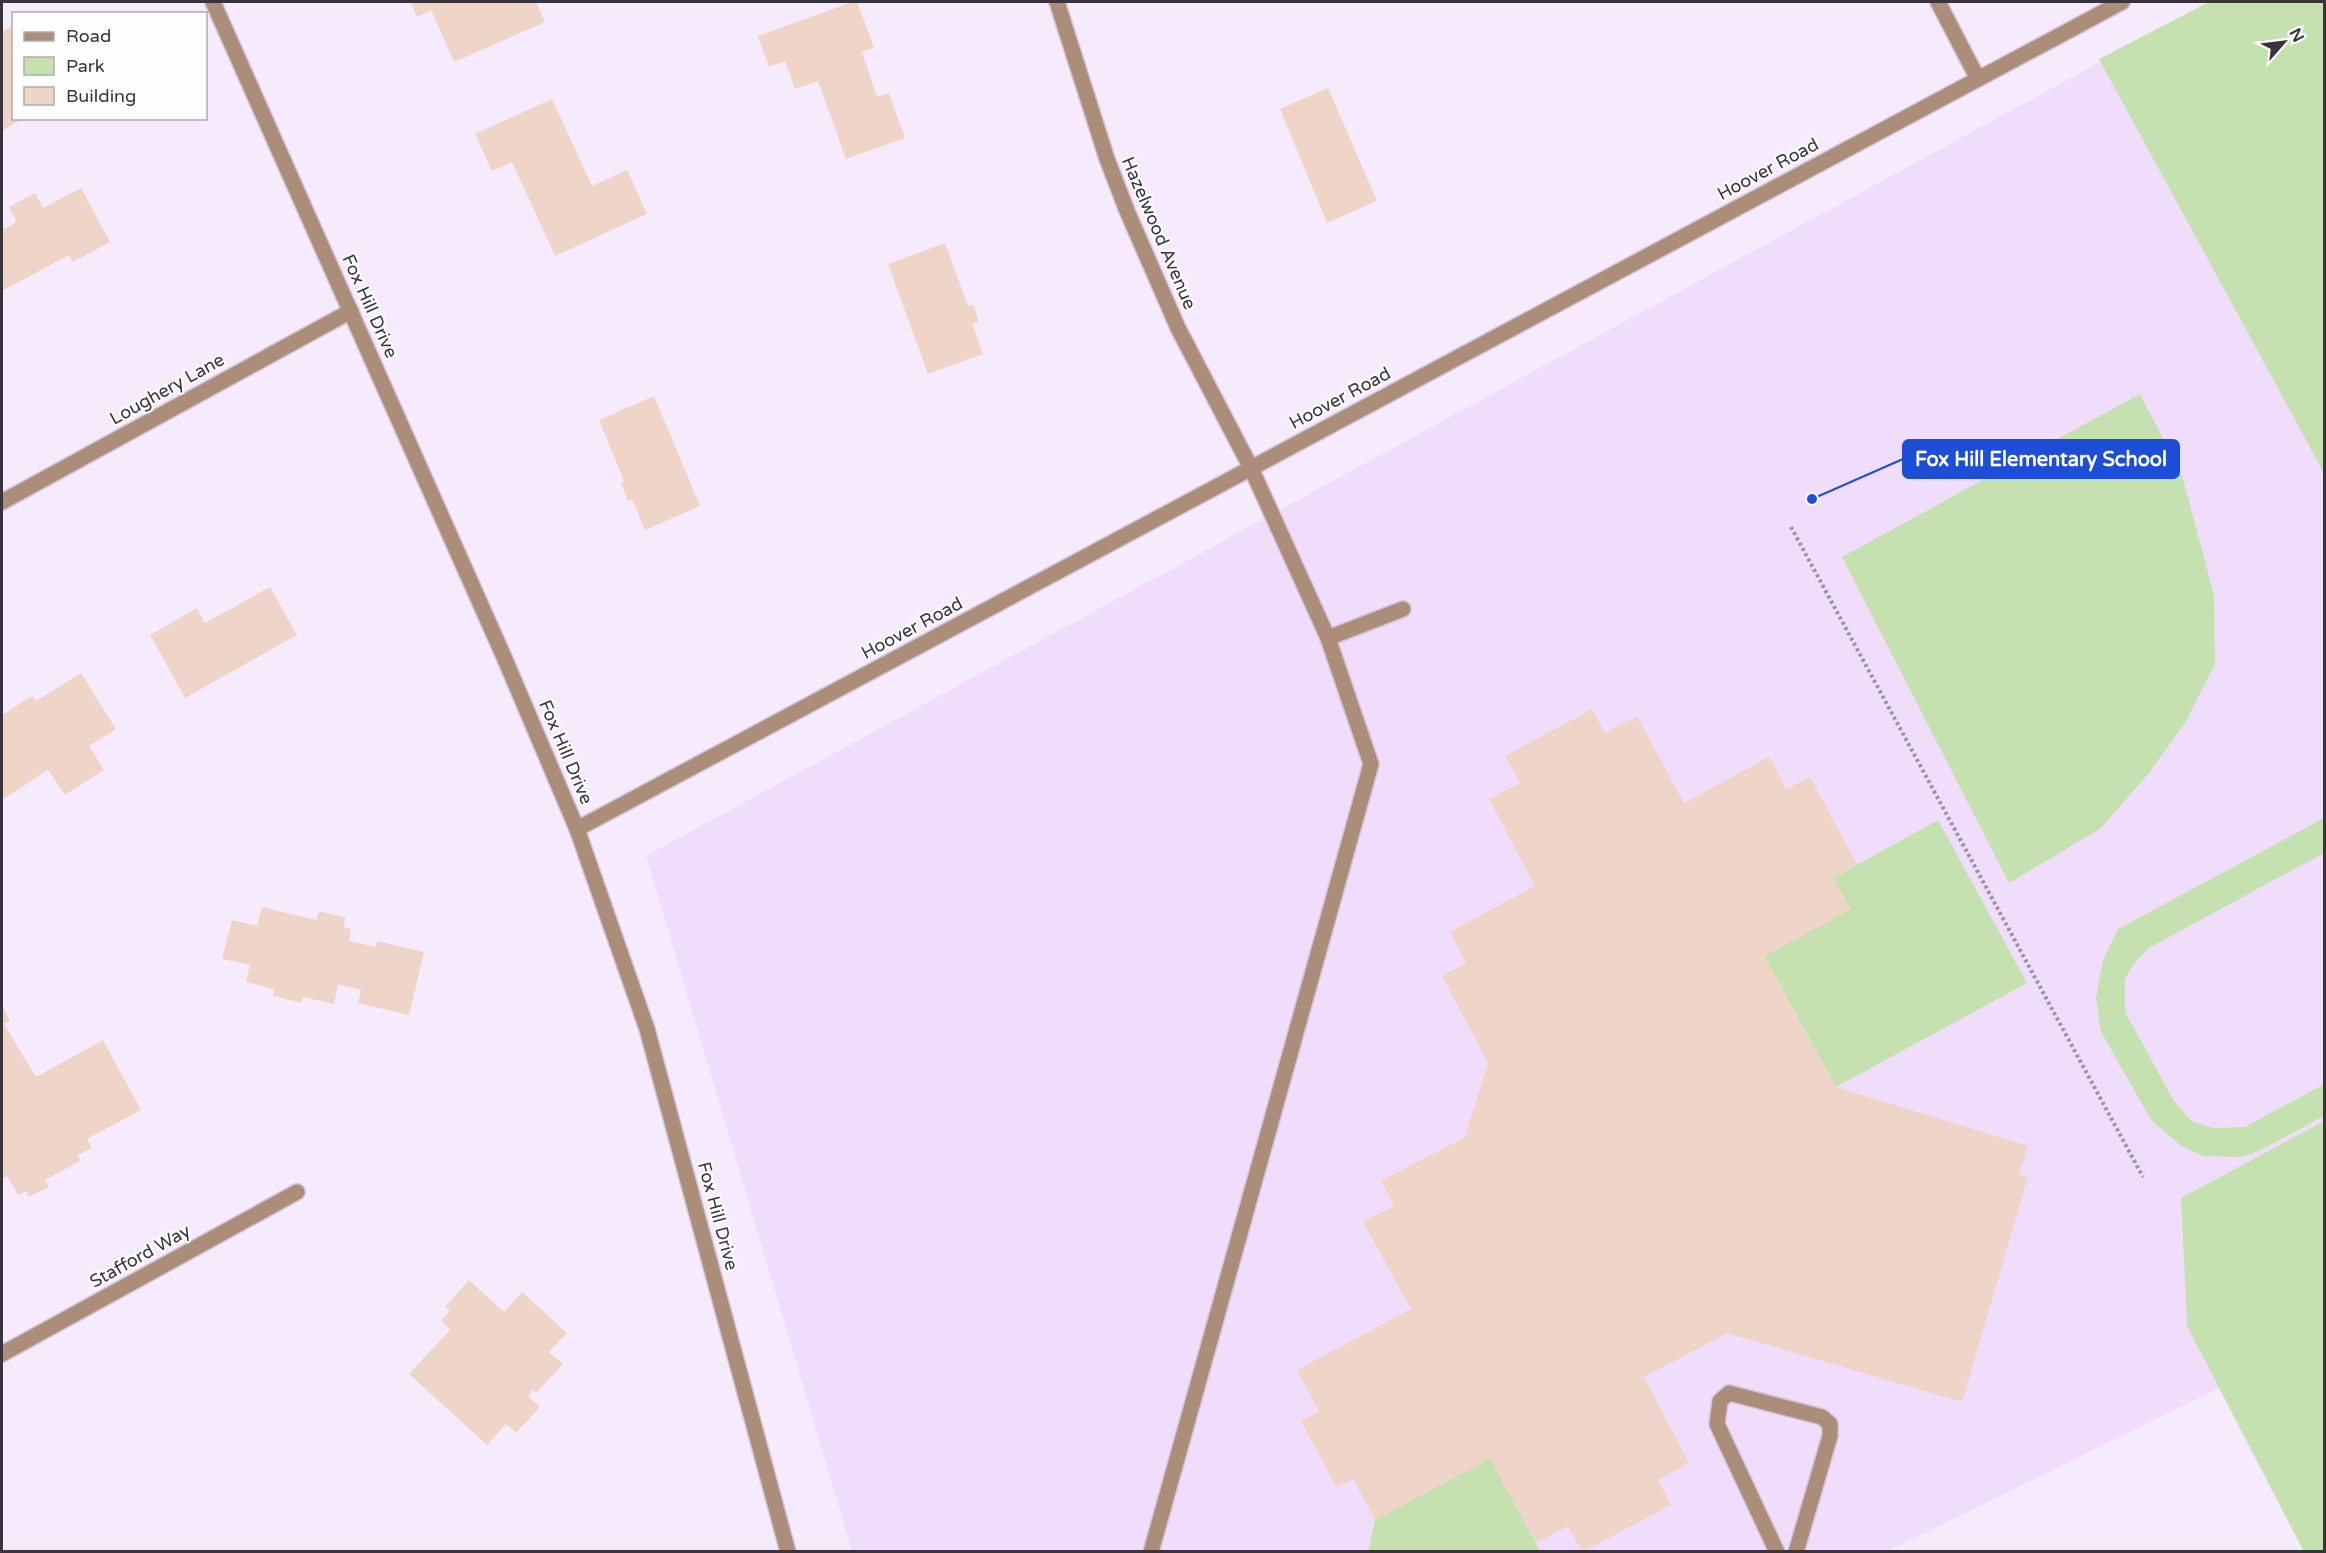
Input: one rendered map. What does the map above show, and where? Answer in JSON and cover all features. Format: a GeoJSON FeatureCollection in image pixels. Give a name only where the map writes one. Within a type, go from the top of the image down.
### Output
{"type":"FeatureCollection","features":[{"type":"Feature","properties":{"kind":"street","name":"Fox Hill Drive"},"geometry":{"type":"LineString","coordinates":[[213,2],[504,657],[577,829],[650,1040],[788,1551]]}},
{"type":"Feature","properties":{"kind":"street","name":"Hazelwood Avenue"},"geometry":{"type":"LineString","coordinates":[[1057,2],[1107,159],[1131,220],[1178,328],[1251,468],[1328,638],[1371,764],[1151,1551]]}},
{"type":"Feature","properties":{"kind":"street"},"geometry":{"type":"LineString","coordinates":[[1938,2],[1978,79]]}},
{"type":"Feature","properties":{"kind":"street","name":"Hoover Road"},"geometry":{"type":"LineString","coordinates":[[577,829],[2122,2]]}},
{"type":"Feature","properties":{"kind":"street","name":"Loughery Lane"},"geometry":{"type":"LineString","coordinates":[[2,502],[351,311]]}},
{"type":"Feature","properties":{"kind":"street"},"geometry":{"type":"LineString","coordinates":[[1328,638],[1403,609]]}},
{"type":"Feature","properties":{"kind":"street","name":"Stafford Way"},"geometry":{"type":"LineString","coordinates":[[2,1354],[297,1192]]}},
{"type":"Feature","properties":{"kind":"street"},"geometry":{"type":"LineString","coordinates":[[1777,1551],[1717,1424],[1720,1401],[1728,1394],[1822,1417],[1830,1424],[1830,1436],[1796,1551]]}},
{"type":"Feature","properties":{"kind":"path"},"geometry":{"type":"LineString","coordinates":[[1791,527],[2143,1177]]}},
{"type":"Feature","properties":{"kind":"shaded area"},"geometry":{"type":"Polygon","coordinates":[[[2210,2],[2324,2],[2324,1551],[2304,1551],[2219,1388],[1888,1551],[852,1551],[646,856],[2210,2]]]}},
{"type":"Feature","properties":{"kind":"green space"},"geometry":{"type":"Polygon","coordinates":[[[2209,2],[2324,2],[2324,473],[2099,59],[2209,2]]]}},
{"type":"Feature","properties":{"kind":"green space"},"geometry":{"type":"Polygon","coordinates":[[[2140,394],[2182,475],[2214,595],[2215,664],[2185,723],[2149,773],[2100,829],[2009,883],[1842,557],[2140,394]]]}},
{"type":"Feature","properties":{"kind":"green space"},"geometry":{"type":"Polygon","coordinates":[[[2324,818],[2324,853],[2149,948],[2133,965],[2125,979],[2125,1012],[2174,1101],[2191,1121],[2213,1128],[2245,1127],[2324,1084],[2324,1116],[2259,1151],[2242,1157],[2203,1156],[2180,1145],[2151,1120],[2101,1032],[2096,998],[2103,960],[2118,929],[2324,818]]]}},
{"type":"Feature","properties":{"kind":"green space"},"geometry":{"type":"Polygon","coordinates":[[[1938,820],[2027,983],[1836,1087],[1764,956],[1850,909],[1833,878],[1938,820]]]}},
{"type":"Feature","properties":{"kind":"green space"},"geometry":{"type":"Polygon","coordinates":[[[2324,1121],[2324,1551],[2304,1552],[2187,1326],[2181,1198],[2324,1121]]]}},
{"type":"Feature","properties":{"kind":"green space"},"geometry":{"type":"Polygon","coordinates":[[[1490,1458],[1540,1551],[1368,1552],[1375,1520],[1490,1458]]]}},
{"type":"Feature","properties":{"kind":"building"},"geometry":{"type":"Polygon","coordinates":[[[410,2],[536,2],[545,22],[454,62],[431,10],[417,17],[410,2]]]}},
{"type":"Feature","properties":{"kind":"building"},"geometry":{"type":"Polygon","coordinates":[[[857,2],[874,48],[862,52],[877,97],[889,93],[905,138],[846,159],[818,81],[795,89],[785,61],[769,67],[758,36],[857,2]]]}},
{"type":"Feature","properties":{"kind":"building"},"geometry":{"type":"Polygon","coordinates":[[[12,26],[12,120],[20,120],[2,131],[2,32],[12,26]]]}},
{"type":"Feature","properties":{"kind":"building"},"geometry":{"type":"Polygon","coordinates":[[[1328,88],[1377,201],[1327,223],[1280,109],[1328,88]]]}},
{"type":"Feature","properties":{"kind":"building"},"geometry":{"type":"Polygon","coordinates":[[[552,99],[592,186],[627,170],[647,214],[555,256],[512,162],[492,171],[475,134],[552,99]]]}},
{"type":"Feature","properties":{"kind":"building"},"geometry":{"type":"Polygon","coordinates":[[[81,188],[110,242],[73,262],[69,255],[2,291],[2,230],[17,222],[9,207],[35,193],[43,208],[81,188]]]}},
{"type":"Feature","properties":{"kind":"building"},"geometry":{"type":"Polygon","coordinates":[[[945,243],[968,306],[973,305],[979,321],[972,324],[983,354],[928,374],[888,264],[945,243]]]}},
{"type":"Feature","properties":{"kind":"building"},"geometry":{"type":"Polygon","coordinates":[[[654,396],[700,506],[645,530],[632,499],[628,501],[621,483],[624,481],[599,420],[654,396]]]}},
{"type":"Feature","properties":{"kind":"building"},"geometry":{"type":"Polygon","coordinates":[[[270,587],[297,635],[185,698],[150,635],[197,608],[205,623],[270,587]]]}},
{"type":"Feature","properties":{"kind":"building"},"geometry":{"type":"Polygon","coordinates":[[[81,673],[116,729],[89,746],[104,770],[65,795],[48,770],[2,800],[2,715],[32,696],[36,701],[81,673]]]}},
{"type":"Feature","properties":{"kind":"building"},"geometry":{"type":"Polygon","coordinates":[[[1592,709],[1605,733],[1637,716],[1684,803],[1769,757],[1786,789],[1810,777],[1857,864],[1833,878],[1851,909],[1764,956],[1836,1087],[2028,1146],[2019,1175],[2028,1177],[1962,1402],[1727,1333],[1644,1377],[1689,1463],[1658,1480],[1671,1505],[1582,1552],[1568,1526],[1536,1543],[1490,1458],[1375,1520],[1353,1479],[1337,1488],[1301,1421],[1319,1411],[1297,1370],[1411,1309],[1363,1222],[1394,1206],[1381,1181],[1465,1137],[1488,1063],[1442,976],[1466,963],[1450,932],[1535,886],[1489,799],[1520,783],[1505,756],[1592,709]]]}},
{"type":"Feature","properties":{"kind":"building"},"geometry":{"type":"Polygon","coordinates":[[[262,907],[316,920],[319,911],[346,918],[343,927],[351,929],[349,941],[376,947],[377,941],[424,952],[409,1015],[358,1003],[361,990],[338,984],[334,1004],[303,997],[301,1003],[273,996],[274,989],[246,982],[250,965],[222,959],[232,920],[257,926],[262,907]]]}},
{"type":"Feature","properties":{"kind":"building"},"geometry":{"type":"Polygon","coordinates":[[[2,1005],[10,1021],[4,1024],[36,1077],[103,1040],[141,1110],[87,1139],[92,1148],[78,1155],[80,1161],[45,1180],[49,1187],[29,1197],[26,1191],[18,1195],[7,1176],[2,1179],[2,1005]]]}},
{"type":"Feature","properties":{"kind":"building"},"geometry":{"type":"Polygon","coordinates":[[[469,1280],[504,1312],[522,1292],[567,1333],[549,1352],[563,1364],[536,1393],[533,1389],[528,1396],[540,1407],[516,1433],[506,1424],[487,1445],[409,1374],[450,1330],[441,1320],[450,1311],[445,1307],[469,1280]]]}},
{"type":"Feature","properties":{"kind":"place","name":"Fox Hill Elementary School"},"geometry":{"type":"Point","coordinates":[1812,499]}}]}
